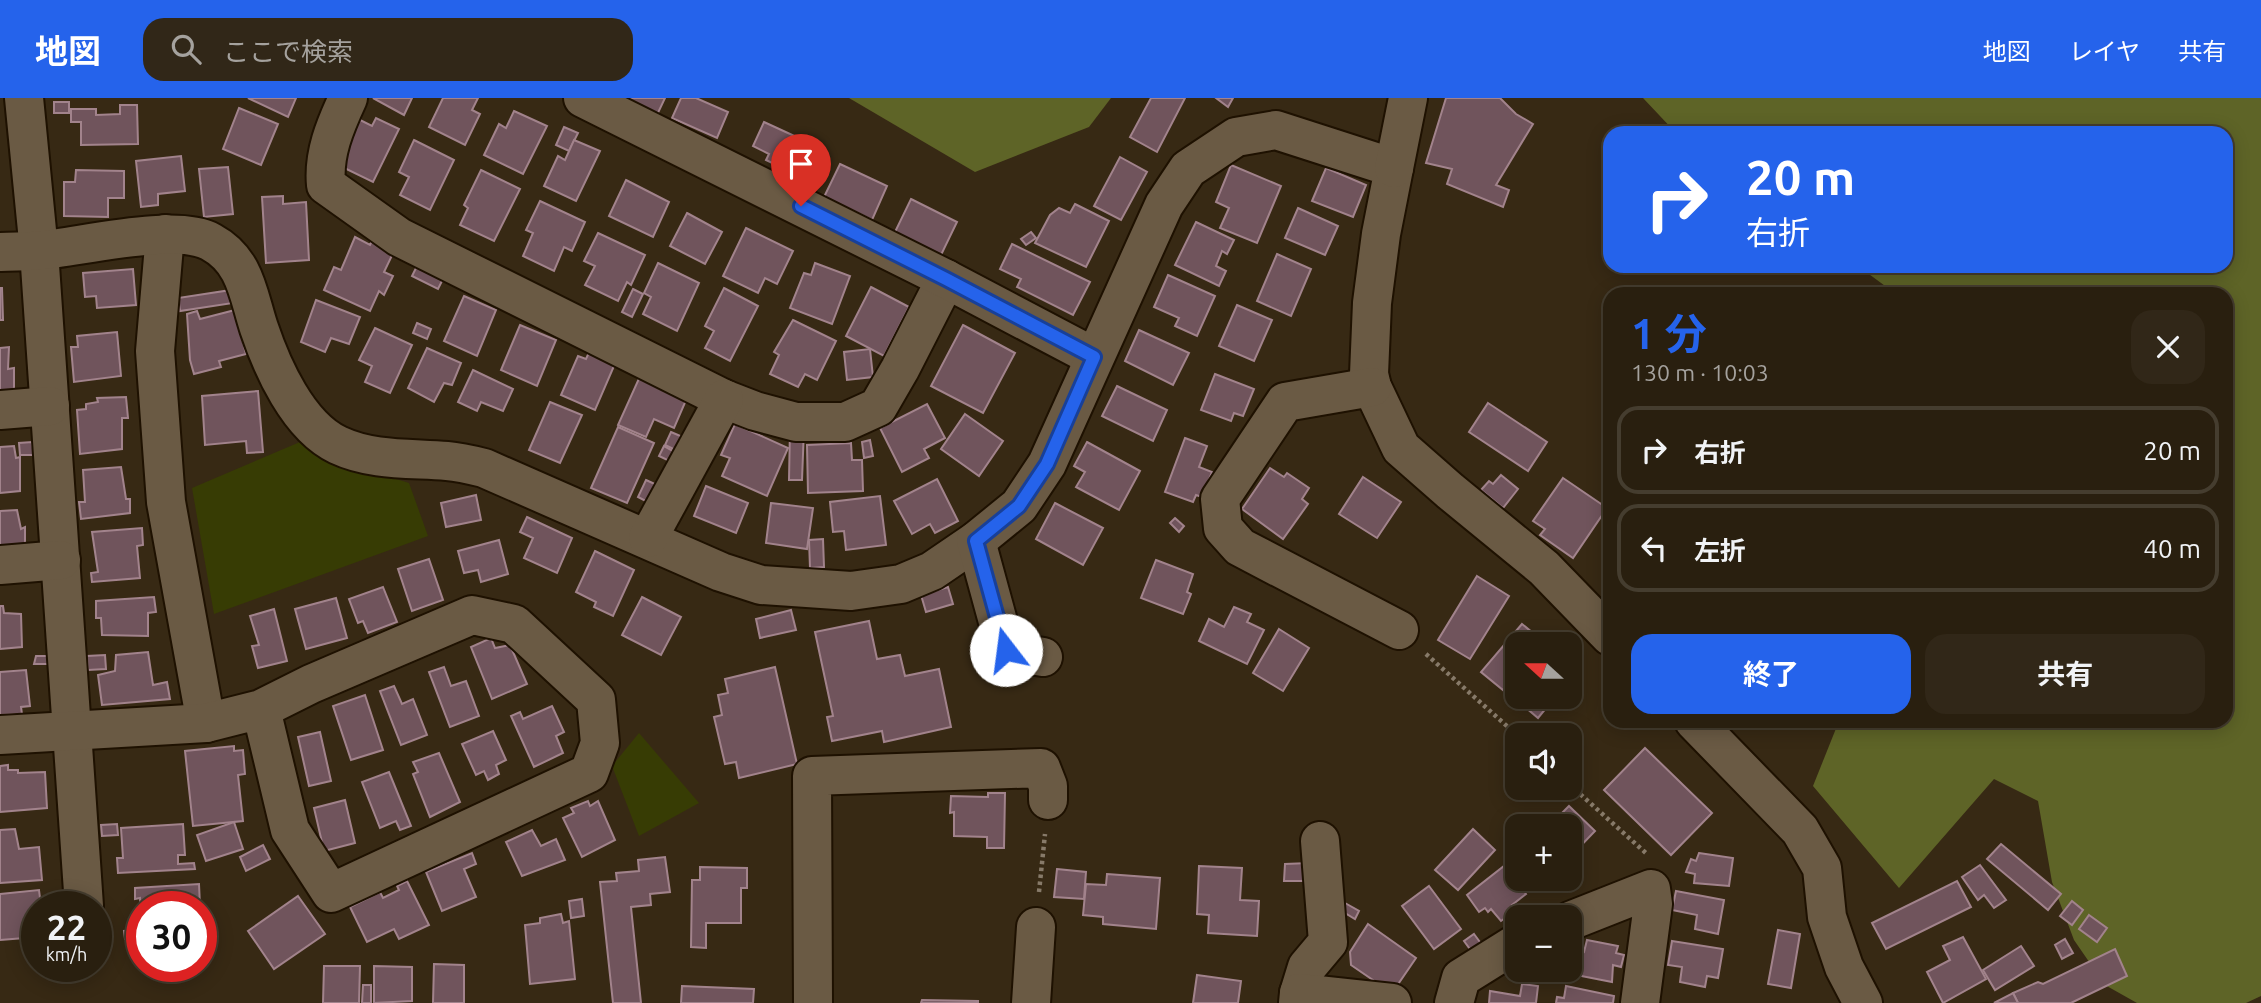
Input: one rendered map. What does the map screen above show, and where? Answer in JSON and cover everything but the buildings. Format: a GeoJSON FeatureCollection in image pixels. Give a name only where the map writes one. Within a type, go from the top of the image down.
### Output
{"type":"FeatureCollection","features":[{"type":"Feature","properties":{"kind":"street"},"geometry":{"type":"LineString","coordinates":[[24,98],[39,251],[83,891]]}},
{"type":"Feature","properties":{"kind":"street"},"geometry":{"type":"LineString","coordinates":[[348,98],[333,131],[325,171],[326,185],[340,197],[399,237],[724,399],[755,411],[796,422],[845,422],[878,407],[946,279]]}},
{"type":"Feature","properties":{"kind":"street"},"geometry":{"type":"LineString","coordinates":[[583,98],[946,279],[1094,357]]}},
{"type":"Feature","properties":{"kind":"street"},"geometry":{"type":"LineString","coordinates":[[1408,98],[1381,234],[1371,303],[1369,374],[1372,387],[1401,448],[1545,568],[1603,629]]}},
{"type":"Feature","properties":{"kind":"street"},"geometry":{"type":"LineString","coordinates":[[0,252],[39,251],[165,234],[188,235],[211,242],[230,257],[249,289],[258,327],[287,393],[319,433],[328,439],[365,455],[449,461],[484,468],[721,572],[761,585],[850,591],[901,584],[932,571],[976,541],[1019,506],[1047,464],[1164,205],[1188,169],[1236,137],[1276,130],[1394,168]]}},
{"type":"Feature","properties":{"kind":"street"},"geometry":{"type":"LineString","coordinates":[[165,234],[155,351],[166,502],[206,723]]}},
{"type":"Feature","properties":{"kind":"street"},"geometry":{"type":"LineString","coordinates":[[1372,387],[1285,402],[1220,499],[1223,528],[1240,547],[1399,630]]}},
{"type":"Feature","properties":{"kind":"street"},"geometry":{"type":"LineString","coordinates":[[648,538],[724,399]]}},
{"type":"Feature","properties":{"kind":"street"},"geometry":{"type":"LineString","coordinates":[[0,410],[50,406]]}},
{"type":"Feature","properties":{"kind":"street"},"geometry":{"type":"LineString","coordinates":[[976,541],[1006,650],[1043,657]]}},
{"type":"Feature","properties":{"kind":"street"},"geometry":{"type":"LineString","coordinates":[[0,565],[61,560]]}},
{"type":"Feature","properties":{"kind":"street"},"geometry":{"type":"LineString","coordinates":[[0,735],[206,723],[261,709],[311,684],[472,615],[514,624],[596,700],[600,743],[589,773],[331,892],[290,830],[261,709]]}},
{"type":"Feature","properties":{"kind":"street"},"geometry":{"type":"LineString","coordinates":[[1701,728],[1800,830],[1822,868],[1827,917],[1844,967],[1863,1003]]}},
{"type":"Feature","properties":{"kind":"street"},"geometry":{"type":"LineString","coordinates":[[813,1003],[812,776],[1041,768],[1048,786],[1048,800]]}},
{"type":"Feature","properties":{"kind":"street"},"geometry":{"type":"LineString","coordinates":[[1320,841],[1328,943],[1307,967],[1299,998],[1392,1003]]}},
{"type":"Feature","properties":{"kind":"street"},"geometry":{"type":"LineString","coordinates":[[1582,916],[1651,889],[1653,904],[1640,1003]]}},
{"type":"Feature","properties":{"kind":"street"},"geometry":{"type":"LineString","coordinates":[[1031,1003],[1036,928]]}},
{"type":"Feature","properties":{"kind":"street"},"geometry":{"type":"LineString","coordinates":[[1454,1003],[1461,978],[1505,950]]}},
{"type":"Feature","properties":{"kind":"path"},"geometry":{"type":"LineString","coordinates":[[1399,630],[1505,724]]}},
{"type":"Feature","properties":{"kind":"path"},"geometry":{"type":"LineString","coordinates":[[1582,796],[1653,859],[1651,889]]}},
{"type":"Feature","properties":{"kind":"path"},"geometry":{"type":"LineString","coordinates":[[1036,928],[1048,800]]}},
{"type":"Feature","properties":{"kind":"green space"},"geometry":{"type":"Polygon","coordinates":[[[849,98],[1111,98],[1089,127],[975,172],[849,98]]]}},
{"type":"Feature","properties":{"kind":"green space"},"geometry":{"type":"Polygon","coordinates":[[[1643,98],[2261,98],[2261,996],[2246,1003],[2137,1003],[2105,985],[2074,940],[2052,882],[2038,801],[1994,779],[1899,888],[1813,786],[1836,728],[2233,728],[2233,287],[1886,287],[1868,273],[2233,273],[2233,126],[1669,126],[1643,98]]]}},
{"type":"Feature","properties":{"kind":"green space"},"geometry":{"type":"Polygon","coordinates":[[[300,442],[335,460],[409,483],[428,536],[214,614],[192,488],[300,442]]]}},
{"type":"Feature","properties":{"kind":"green space"},"geometry":{"type":"Polygon","coordinates":[[[639,733],[699,803],[639,836],[612,766],[639,733]]]}},
{"type":"Feature","properties":{"kind":"route"},"geometry":{"type":"LineString","coordinates":[[801,206],[1094,357],[1047,464],[1019,506],[976,541],[1006,650]]}}]}
